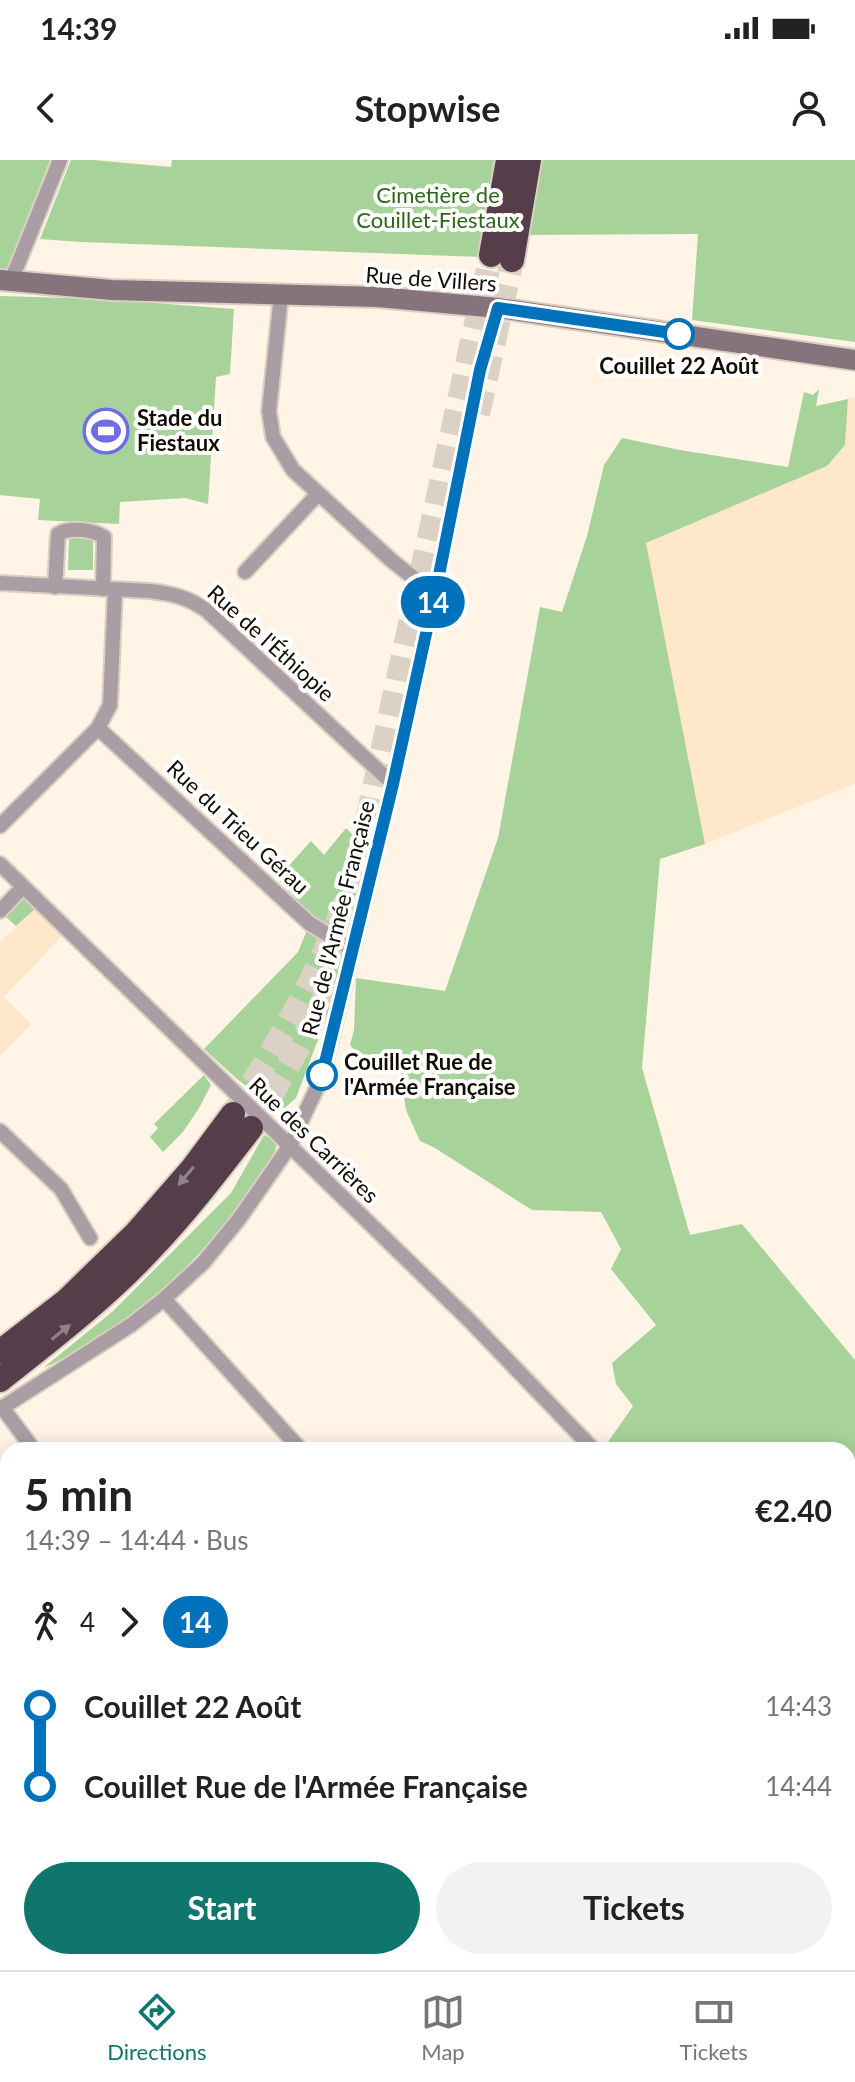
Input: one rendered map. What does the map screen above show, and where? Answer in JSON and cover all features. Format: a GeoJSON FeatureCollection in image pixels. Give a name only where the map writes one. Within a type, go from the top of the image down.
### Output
{"type":"FeatureCollection","features":[{"type":"Feature","properties":{"kind":"highway"},"geometry":{"type":"LineString","coordinates":[[508,160],[502,257],[529,160]]}},
{"type":"Feature","properties":{"kind":"highway"},"geometry":{"type":"LineString","coordinates":[[0,1352],[66,1301],[137,1232],[192,1169],[242,1121],[206,1185],[153,1247],[80,1317],[0,1380]]}},
{"type":"Feature","properties":{"kind":"street"},"geometry":{"type":"LineString","coordinates":[[6,280],[60,160]]}},
{"type":"Feature","properties":{"kind":"street","name":"Rue de Villers"},"geometry":{"type":"LineString","coordinates":[[6,280],[112,290],[378,297],[498,308],[855,360]]}},
{"type":"Feature","properties":{"kind":"street"},"geometry":{"type":"LineString","coordinates":[[281,295],[269,411],[273,437],[293,470],[391,560],[434,594]]}},
{"type":"Feature","properties":{"kind":"street","name":"Rue de l'Armée Française"},"geometry":{"type":"LineString","coordinates":[[1,1408],[131,1325],[203,1263],[289,1147],[322,1077],[393,784],[480,370],[498,308]]}},
{"type":"Feature","properties":{"kind":"street"},"geometry":{"type":"LineString","coordinates":[[245,572],[318,494]]}},
{"type":"Feature","properties":{"kind":"street"},"geometry":{"type":"LineString","coordinates":[[0,826],[98,728],[110,705],[109,589],[104,537],[97,532],[69,529],[58,534],[55,587]]}},
{"type":"Feature","properties":{"kind":"street","name":"Rue de l'Éthiopie"},"geometry":{"type":"LineString","coordinates":[[0,583],[170,593],[190,599],[206,610],[393,784]]}},
{"type":"Feature","properties":{"kind":"street","name":"Rue du Trieu Gérau"},"geometry":{"type":"LineString","coordinates":[[98,728],[309,923],[353,950]]}},
{"type":"Feature","properties":{"kind":"street","name":"Rue des Carrières"},"geometry":{"type":"LineString","coordinates":[[0,864],[470,1321],[586,1442]]}},
{"type":"Feature","properties":{"kind":"street"},"geometry":{"type":"LineString","coordinates":[[0,911],[23,887]]}},
{"type":"Feature","properties":{"kind":"street"},"geometry":{"type":"LineString","coordinates":[[0,1131],[61,1189],[90,1238]]}},
{"type":"Feature","properties":{"kind":"street"},"geometry":{"type":"LineString","coordinates":[[164,1299],[294,1442]]}},
{"type":"Feature","properties":{"kind":"street"},"geometry":{"type":"LineString","coordinates":[[1,1408],[28,1442]]}},
{"type":"Feature","properties":{"kind":"shaded area"},"geometry":{"type":"Polygon","coordinates":[[[855,397],[855,784],[705,844],[645,543],[827,466],[845,445],[848,399],[855,397]]]}},
{"type":"Feature","properties":{"kind":"shaded area"},"geometry":{"type":"Polygon","coordinates":[[[36,908],[62,936],[4,997],[31,1024],[0,1056],[0,942],[36,908]]]}},
{"type":"Feature","properties":{"kind":"green space"},"geometry":{"type":"Polygon","coordinates":[[[0,160],[50,160],[14,261],[7,269],[0,269],[0,160]]]}},
{"type":"Feature","properties":{"kind":"green space","name":"Cimetière de Couillet-Fiestaux"},"geometry":{"type":"Polygon","coordinates":[[[71,160],[171,167],[172,160],[497,160],[481,257],[40,239],[71,160]]]}},
{"type":"Feature","properties":{"kind":"green space"},"geometry":{"type":"Polygon","coordinates":[[[540,160],[855,160],[855,342],[692,320],[698,234],[523,235],[540,160]]]}},
{"type":"Feature","properties":{"kind":"green space","name":"Stade du Fiestaux"},"geometry":{"type":"Polygon","coordinates":[[[0,296],[102,299],[234,309],[230,374],[216,377],[208,504],[185,498],[120,502],[119,524],[38,520],[40,499],[0,495],[0,296]]]}},
{"type":"Feature","properties":{"kind":"green space"},"geometry":{"type":"Polygon","coordinates":[[[819,389],[816,406],[848,399],[845,445],[827,466],[646,543],[705,844],[660,859],[642,1068],[690,1235],[742,1224],[855,1360],[855,1442],[608,1442],[633,1406],[616,1384],[612,1363],[656,1325],[611,1269],[621,1249],[601,1212],[532,1210],[420,1141],[406,1110],[398,1058],[371,1062],[350,1045],[354,1030],[356,978],[445,991],[498,838],[540,607],[562,612],[587,536],[604,465],[622,438],[788,467],[804,392],[813,395],[819,389]]]}},
{"type":"Feature","properties":{"kind":"green space"},"geometry":{"type":"Polygon","coordinates":[[[69,537],[93,537],[93,570],[68,570],[69,537]]]}},
{"type":"Feature","properties":{"kind":"green space"},"geometry":{"type":"Polygon","coordinates":[[[346,828],[359,841],[369,831],[356,894],[342,930],[313,917],[277,879],[311,841],[324,855],[346,828]]]}},
{"type":"Feature","properties":{"kind":"green space"},"geometry":{"type":"Polygon","coordinates":[[[24,896],[36,908],[16,926],[5,916],[24,896]]]}},
{"type":"Feature","properties":{"kind":"green space"},"geometry":{"type":"Polygon","coordinates":[[[308,928],[344,971],[296,1098],[280,1112],[204,1049],[298,952],[308,928]]]}},
{"type":"Feature","properties":{"kind":"green space"},"geometry":{"type":"Polygon","coordinates":[[[204,1075],[211,1085],[199,1108],[183,1132],[163,1152],[150,1137],[158,1128],[154,1124],[204,1075]]]}},
{"type":"Feature","properties":{"kind":"green space"},"geometry":{"type":"Polygon","coordinates":[[[264,1135],[277,1142],[274,1154],[213,1239],[161,1291],[132,1314],[103,1336],[43,1368],[112,1312],[231,1193],[264,1135]]]}},
{"type":"Feature","properties":{"kind":"tunnel"},"geometry":{"type":"LineString","coordinates":[[233,1114],[286,1026],[322,958],[360,852],[491,255]]}},
{"type":"Feature","properties":{"kind":"tunnel"},"geometry":{"type":"LineString","coordinates":[[478,414],[512,260]]}},
{"type":"Feature","properties":{"kind":"tunnel"},"geometry":{"type":"LineString","coordinates":[[251,1128],[309,1028],[334,977],[355,923]]}},
{"type":"Feature","properties":{"kind":"bus line","name":"14"},"geometry":{"type":"LineString","coordinates":[[322,1075],[393,784],[480,370],[498,308],[679,334]]}},
{"type":"Feature","properties":{"kind":"place","name":"Couillet 22 Août"},"geometry":{"type":"Point","coordinates":[679,334]}},
{"type":"Feature","properties":{"kind":"place","name":"Stade du Fiestaux"},"geometry":{"type":"Point","coordinates":[106,431]}},
{"type":"Feature","properties":{"kind":"place","name":"Couillet Rue de l'Armée Française"},"geometry":{"type":"Point","coordinates":[322,1075]}}]}
